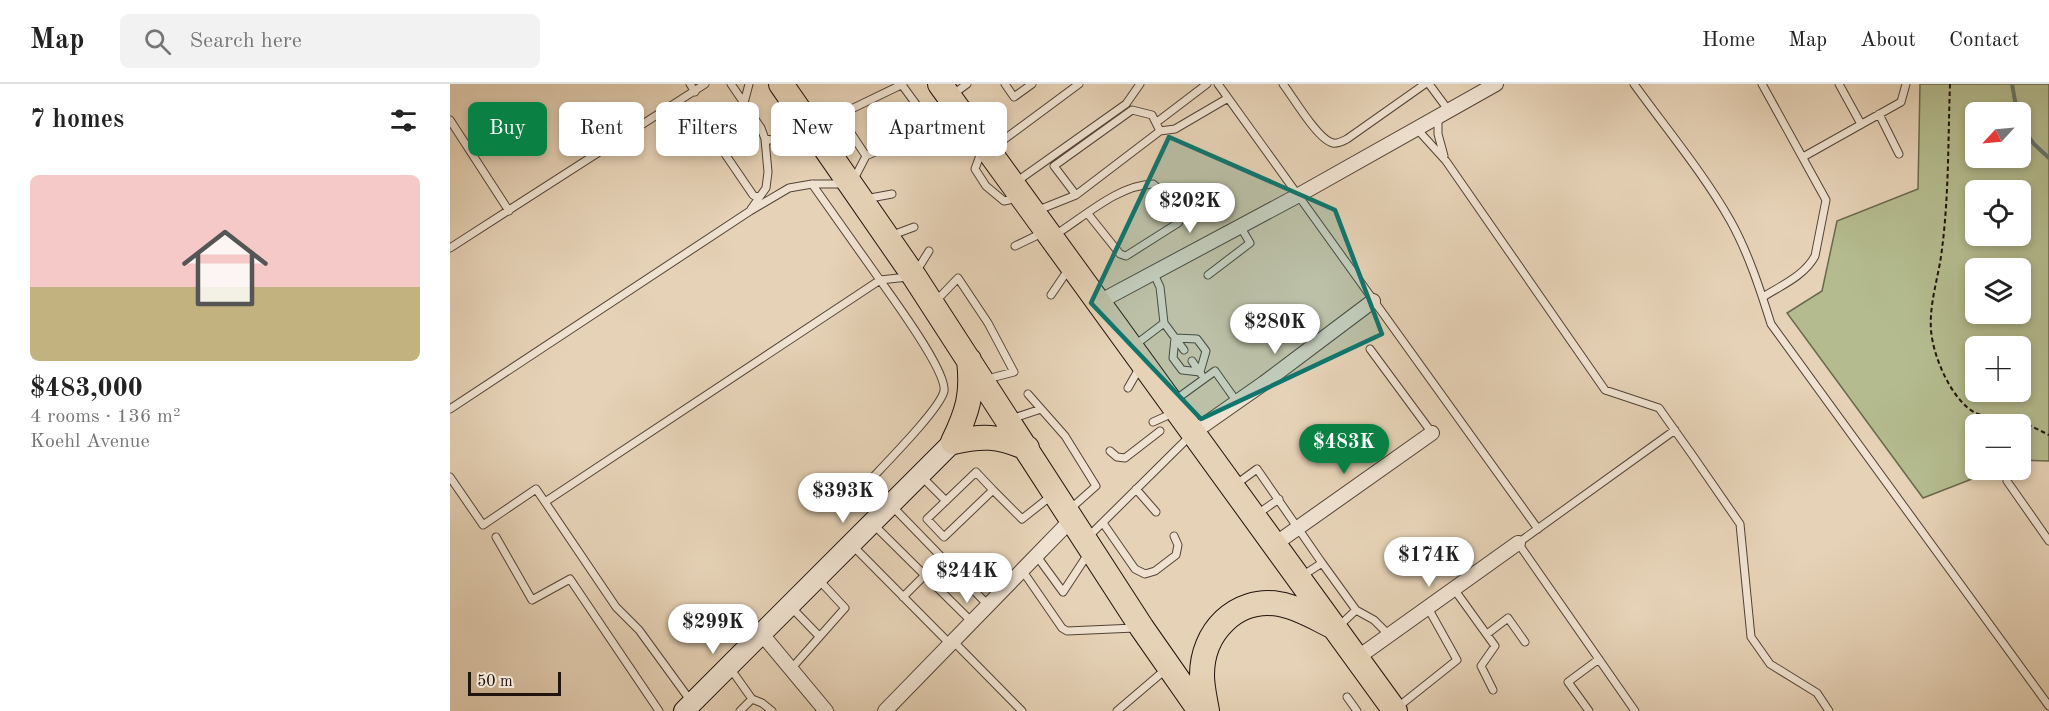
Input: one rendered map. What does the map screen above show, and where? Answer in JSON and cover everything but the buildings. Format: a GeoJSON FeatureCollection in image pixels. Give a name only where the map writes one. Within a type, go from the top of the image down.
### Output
{"type":"FeatureCollection","features":[{"type":"Feature","properties":{"kind":"highway"},"geometry":{"type":"LineString","coordinates":[[781,84],[794,102]]}},
{"type":"Feature","properties":{"kind":"highway"},"geometry":{"type":"LineString","coordinates":[[797,84],[802,102]]}},
{"type":"Feature","properties":{"kind":"highway"},"geometry":{"type":"LineString","coordinates":[[952,88],[959,102]]}},
{"type":"Feature","properties":{"kind":"highway"},"geometry":{"type":"LineString","coordinates":[[832,156],[969,358],[1142,628],[1200,711]]}},
{"type":"Feature","properties":{"kind":"highway"},"geometry":{"type":"LineString","coordinates":[[992,156],[1395,711]]}},
{"type":"Feature","properties":{"kind":"highway"},"geometry":{"type":"LineString","coordinates":[[953,442],[969,402],[971,385],[969,358]]}},
{"type":"Feature","properties":{"kind":"highway"},"geometry":{"type":"LineString","coordinates":[[953,442],[994,437],[1027,448]]}},
{"type":"Feature","properties":{"kind":"highway"},"geometry":{"type":"LineString","coordinates":[[1208,711],[1202,675],[1206,648],[1219,624],[1232,614],[1253,605],[1281,604],[1336,628]]}},
{"type":"Feature","properties":{"kind":"street"},"geometry":{"type":"LineString","coordinates":[[1099,302],[1496,84]]}},
{"type":"Feature","properties":{"kind":"street"},"geometry":{"type":"LineString","coordinates":[[1194,432],[1373,301]]}},
{"type":"Feature","properties":{"kind":"street"},"geometry":{"type":"LineString","coordinates":[[1275,544],[1431,433]]}},
{"type":"Feature","properties":{"kind":"street"},"geometry":{"type":"LineString","coordinates":[[688,707],[953,442]]}},
{"type":"Feature","properties":{"kind":"street"},"geometry":{"type":"LineString","coordinates":[[885,711],[1036,555],[1065,507]]}},
{"type":"Feature","properties":{"kind":"street"},"geometry":{"type":"LineString","coordinates":[[1357,658],[1518,543]]}},
{"type":"Feature","properties":{"kind":"street"},"geometry":{"type":"LineString","coordinates":[[761,633],[826,711]]}},
{"type":"Feature","properties":{"kind":"lane"},"geometry":{"type":"LineString","coordinates":[[690,84],[695,92]]}},
{"type":"Feature","properties":{"kind":"lane"},"geometry":{"type":"LineString","coordinates":[[450,248],[706,84]]}},
{"type":"Feature","properties":{"kind":"lane"},"geometry":{"type":"LineString","coordinates":[[731,84],[743,102]]}},
{"type":"Feature","properties":{"kind":"lane"},"geometry":{"type":"LineString","coordinates":[[744,102],[749,84]]}},
{"type":"Feature","properties":{"kind":"lane"},"geometry":{"type":"LineString","coordinates":[[1005,84],[1014,97],[1032,84]]}},
{"type":"Feature","properties":{"kind":"lane"},"geometry":{"type":"LineString","coordinates":[[1007,136],[1078,84]]}},
{"type":"Feature","properties":{"kind":"lane"},"geometry":{"type":"LineString","coordinates":[[1016,188],[1126,104],[1140,84]]}},
{"type":"Feature","properties":{"kind":"lane"},"geometry":{"type":"LineString","coordinates":[[1157,122],[1207,84]]}},
{"type":"Feature","properties":{"kind":"lane"},"geometry":{"type":"LineString","coordinates":[[1218,84],[1538,529]]}},
{"type":"Feature","properties":{"kind":"lane"},"geometry":{"type":"LineString","coordinates":[[1284,84],[1319,133],[1332,143],[1347,139],[1427,84],[1443,114],[1438,134],[1446,161]]}},
{"type":"Feature","properties":{"kind":"lane"},"geometry":{"type":"LineString","coordinates":[[1634,84],[1731,222],[1763,297],[1771,324],[2049,706]]}},
{"type":"Feature","properties":{"kind":"lane"},"geometry":{"type":"LineString","coordinates":[[1762,84],[1826,200],[1815,256],[1805,271],[1763,297]]}},
{"type":"Feature","properties":{"kind":"lane"},"geometry":{"type":"LineString","coordinates":[[1839,84],[1861,124]]}},
{"type":"Feature","properties":{"kind":"lane"},"geometry":{"type":"LineString","coordinates":[[1803,157],[1901,102],[1906,84]]}},
{"type":"Feature","properties":{"kind":"lane"},"geometry":{"type":"LineString","coordinates":[[855,108],[902,85],[914,102]]}},
{"type":"Feature","properties":{"kind":"lane"},"geometry":{"type":"LineString","coordinates":[[1016,246],[1044,227],[1076,195],[1160,131],[1175,129],[1228,98]]}},
{"type":"Feature","properties":{"kind":"lane"},"geometry":{"type":"LineString","coordinates":[[1076,195],[1054,166],[1132,110],[1152,115],[1160,131]]}},
{"type":"Feature","properties":{"kind":"lane"},"geometry":{"type":"LineString","coordinates":[[1879,114],[1899,154]]}},
{"type":"Feature","properties":{"kind":"lane"},"geometry":{"type":"LineString","coordinates":[[450,120],[508,211]]}},
{"type":"Feature","properties":{"kind":"lane"},"geometry":{"type":"LineString","coordinates":[[750,211],[766,188],[768,172],[765,139],[759,125]]}},
{"type":"Feature","properties":{"kind":"lane"},"geometry":{"type":"LineString","coordinates":[[759,198],[753,195],[725,154],[761,128]]}},
{"type":"Feature","properties":{"kind":"lane"},"geometry":{"type":"LineString","coordinates":[[1417,129],[1446,161],[1605,390],[1659,408],[1675,430],[1740,524],[1751,637],[1770,664],[1817,693],[1829,711]]}},
{"type":"Feature","properties":{"kind":"lane"},"geometry":{"type":"LineString","coordinates":[[765,139],[771,140]]}},
{"type":"Feature","properties":{"kind":"lane"},"geometry":{"type":"LineString","coordinates":[[855,140],[866,156],[857,192]]}},
{"type":"Feature","properties":{"kind":"lane"},"geometry":{"type":"LineString","coordinates":[[812,184],[880,280],[940,371],[944,390],[934,408],[861,490],[881,513],[925,575],[972,622]]}},
{"type":"Feature","properties":{"kind":"lane"},"geometry":{"type":"LineString","coordinates":[[450,409],[750,211],[789,188],[812,184],[857,192],[891,194]]}},
{"type":"Feature","properties":{"kind":"lane"},"geometry":{"type":"LineString","coordinates":[[1044,227],[1088,214],[1119,195],[1145,184],[1153,184],[1167,196],[1181,218],[1178,223],[1126,256],[1120,254],[1088,214]]}},
{"type":"Feature","properties":{"kind":"lane"},"geometry":{"type":"LineString","coordinates":[[1208,274],[1250,243],[1240,226]]}},
{"type":"Feature","properties":{"kind":"lane"},"geometry":{"type":"LineString","coordinates":[[888,237],[914,227]]}},
{"type":"Feature","properties":{"kind":"lane"},"geometry":{"type":"LineString","coordinates":[[545,501],[880,280],[914,276],[929,251]]}},
{"type":"Feature","properties":{"kind":"lane"},"geometry":{"type":"LineString","coordinates":[[1051,295],[1072,265]]}},
{"type":"Feature","properties":{"kind":"lane"},"geometry":{"type":"LineString","coordinates":[[1153,272],[1160,287],[1164,322],[1184,350]]}},
{"type":"Feature","properties":{"kind":"lane"},"geometry":{"type":"LineString","coordinates":[[933,304],[958,278],[988,323],[1014,372],[983,380]]}},
{"type":"Feature","properties":{"kind":"lane"},"geometry":{"type":"LineString","coordinates":[[1128,388],[1137,355],[1164,322]]}},
{"type":"Feature","properties":{"kind":"lane"},"geometry":{"type":"LineString","coordinates":[[1175,338],[1173,358],[1182,370],[1202,375],[1215,371],[1237,402]]}},
{"type":"Feature","properties":{"kind":"lane"},"geometry":{"type":"LineString","coordinates":[[1153,422],[1175,407],[1202,375],[1206,351],[1197,339],[1175,338]]}},
{"type":"Feature","properties":{"kind":"lane"},"geometry":{"type":"LineString","coordinates":[[1370,349],[1431,433]]}},
{"type":"Feature","properties":{"kind":"lane"},"geometry":{"type":"LineString","coordinates":[[1192,361],[1202,375]]}},
{"type":"Feature","properties":{"kind":"lane"},"geometry":{"type":"LineString","coordinates":[[993,490],[944,537],[927,519],[976,472],[1022,519],[1065,507],[1096,486],[1065,436],[1028,394]]}},
{"type":"Feature","properties":{"kind":"lane"},"geometry":{"type":"LineString","coordinates":[[1009,420],[1041,409]]}},
{"type":"Feature","properties":{"kind":"lane"},"geometry":{"type":"LineString","coordinates":[[1635,711],[1518,543],[1675,430]]}},
{"type":"Feature","properties":{"kind":"lane"},"geometry":{"type":"LineString","coordinates":[[1110,451],[1117,457],[1125,458],[1160,431]]}},
{"type":"Feature","properties":{"kind":"lane"},"geometry":{"type":"LineString","coordinates":[[1036,555],[1063,592],[1088,544],[1102,523],[1194,432]]}},
{"type":"Feature","properties":{"kind":"lane"},"geometry":{"type":"LineString","coordinates":[[1233,487],[1257,469],[1356,610],[1374,620],[1389,635]]}},
{"type":"Feature","properties":{"kind":"lane"},"geometry":{"type":"LineString","coordinates":[[920,475],[946,501]]}},
{"type":"Feature","properties":{"kind":"lane"},"geometry":{"type":"LineString","coordinates":[[450,477],[483,525],[536,489],[616,607],[639,630],[688,707]]}},
{"type":"Feature","properties":{"kind":"lane"},"geometry":{"type":"LineString","coordinates":[[2007,481],[2049,541]]}},
{"type":"Feature","properties":{"kind":"lane"},"geometry":{"type":"LineString","coordinates":[[1136,489],[1156,512]]}},
{"type":"Feature","properties":{"kind":"lane"},"geometry":{"type":"LineString","coordinates":[[1255,516],[1279,499]]}},
{"type":"Feature","properties":{"kind":"lane"},"geometry":{"type":"LineString","coordinates":[[881,513],[988,605]]}},
{"type":"Feature","properties":{"kind":"lane"},"geometry":{"type":"LineString","coordinates":[[1102,523],[1132,565],[1141,573],[1155,571],[1176,555],[1178,545],[1174,536]]}},
{"type":"Feature","properties":{"kind":"lane"},"geometry":{"type":"LineString","coordinates":[[496,537],[532,600],[570,579],[659,711]]}},
{"type":"Feature","properties":{"kind":"lane"},"geometry":{"type":"LineString","coordinates":[[850,543],[1022,711]]}},
{"type":"Feature","properties":{"kind":"lane"},"geometry":{"type":"LineString","coordinates":[[1300,578],[1322,563]]}},
{"type":"Feature","properties":{"kind":"lane"},"geometry":{"type":"LineString","coordinates":[[1022,570],[1067,632],[1142,628]]}},
{"type":"Feature","properties":{"kind":"lane"},"geometry":{"type":"LineString","coordinates":[[903,597],[925,575]]}},
{"type":"Feature","properties":{"kind":"lane"},"geometry":{"type":"LineString","coordinates":[[791,669],[845,608],[817,577]]}},
{"type":"Feature","properties":{"kind":"lane"},"geometry":{"type":"LineString","coordinates":[[1454,589],[1495,646],[1481,666],[1493,690]]}},
{"type":"Feature","properties":{"kind":"lane"},"geometry":{"type":"LineString","coordinates":[[789,605],[819,636]]}},
{"type":"Feature","properties":{"kind":"lane"},"geometry":{"type":"LineString","coordinates":[[1395,711],[1457,660],[1428,608]]}},
{"type":"Feature","properties":{"kind":"lane"},"geometry":{"type":"LineString","coordinates":[[1336,628],[1356,610]]}},
{"type":"Feature","properties":{"kind":"lane"},"geometry":{"type":"LineString","coordinates":[[1487,634],[1508,618],[1525,642]]}},
{"type":"Feature","properties":{"kind":"lane"},"geometry":{"type":"LineString","coordinates":[[1589,711],[1568,682],[1599,659]]}},
{"type":"Feature","properties":{"kind":"lane"},"geometry":{"type":"LineString","coordinates":[[729,666],[752,699],[772,711]]}},
{"type":"Feature","properties":{"kind":"lane"},"geometry":{"type":"LineString","coordinates":[[1117,711],[1169,667]]}},
{"type":"Feature","properties":{"kind":"lane"},"geometry":{"type":"LineString","coordinates":[[1347,697],[1357,711]]}},
{"type":"Feature","properties":{"kind":"lane"},"geometry":{"type":"LineString","coordinates":[[740,711],[752,699]]}},
{"type":"Feature","properties":{"kind":"lane"},"geometry":{"type":"LineString","coordinates":[[1124,704],[1131,711]]}},
{"type":"Feature","properties":{"kind":"path"},"geometry":{"type":"LineString","coordinates":[[1950,84],[1942,249],[1932,311],[1931,329],[1934,349],[1942,372],[1967,407],[1990,418],[2012,420],[2029,425],[2049,435]]}},
{"type":"Feature","properties":{"kind":"highlighted area"},"geometry":{"type":"Polygon","coordinates":[[[1169,137],[1335,210],[1382,334],[1201,419],[1091,303],[1169,137]]]}},
{"type":"Feature","properties":{"kind":"green space"},"geometry":{"type":"Polygon","coordinates":[[[1920,84],[2049,84],[2049,461],[2031,460],[2031,414],[1965,414],[1965,480],[1969,480],[1923,498],[1787,313],[1822,291],[1837,221],[1918,189],[1920,84]]]}},
{"type":"Feature","properties":{"kind":"waterway"},"geometry":{"type":"LineString","coordinates":[[2012,84],[2015,102]]}},
{"type":"Feature","properties":{"kind":"waterway"},"geometry":{"type":"LineString","coordinates":[[2031,140],[2049,158]]}}]}
